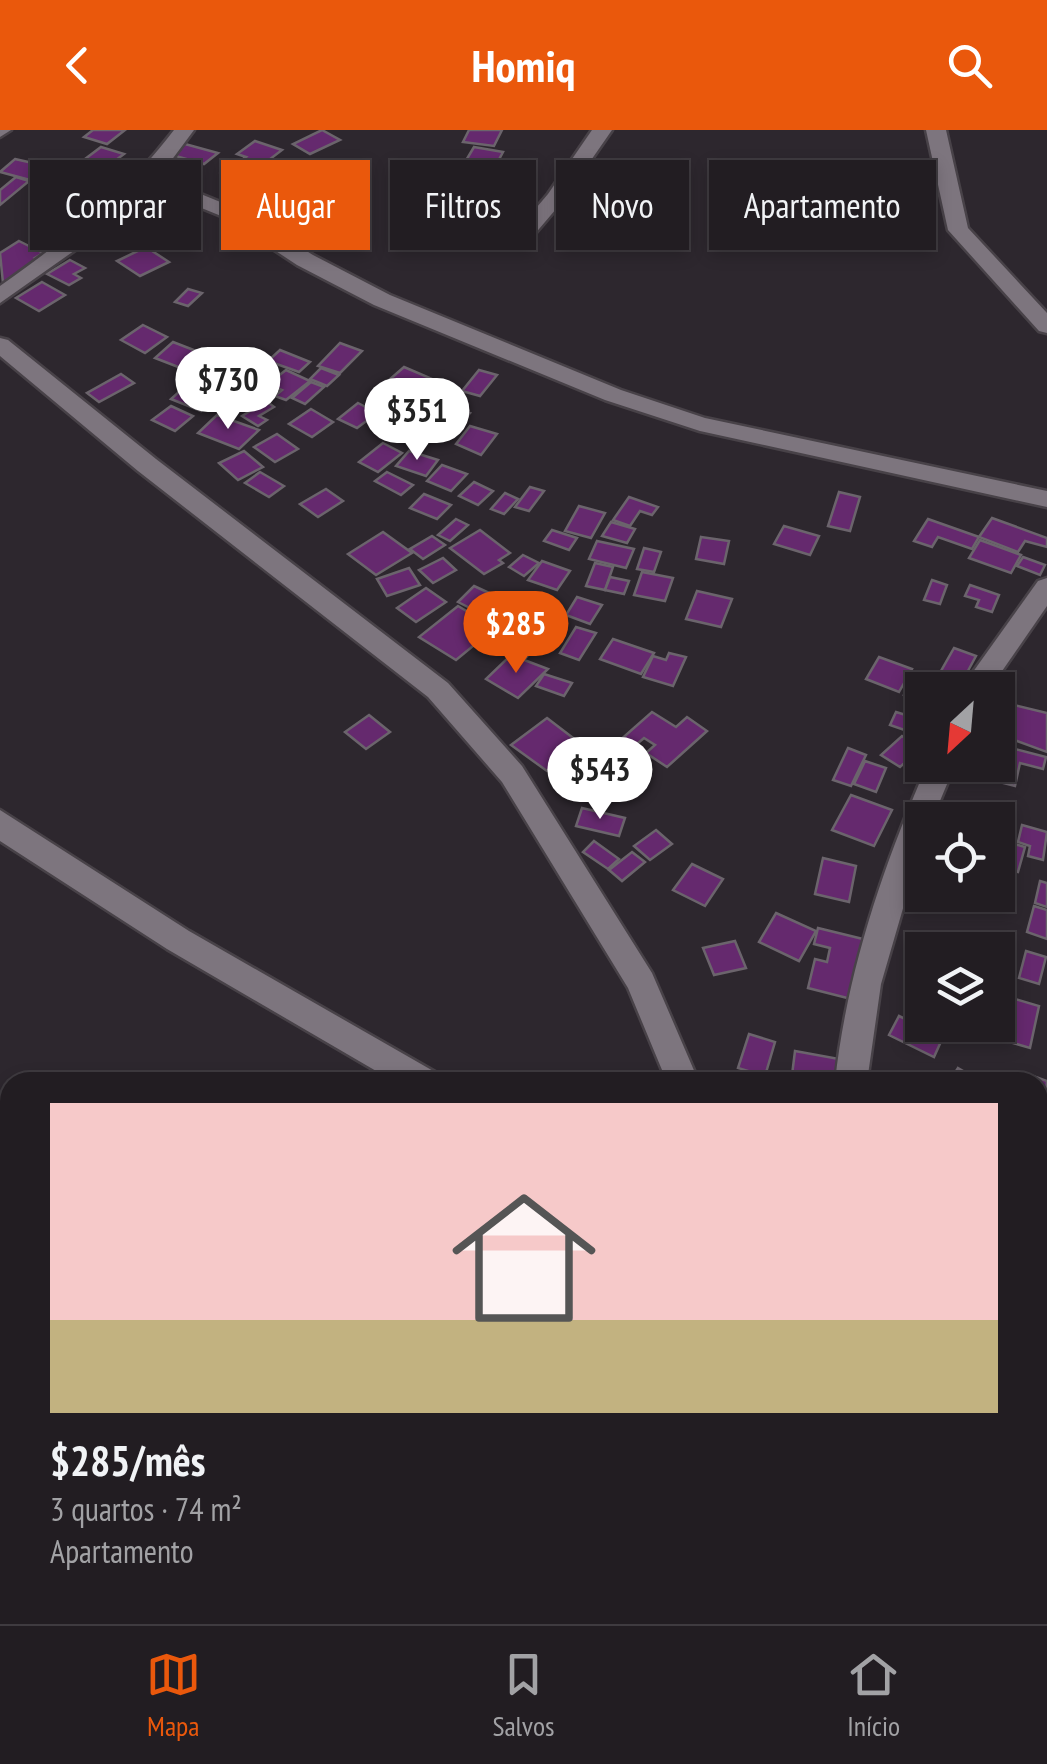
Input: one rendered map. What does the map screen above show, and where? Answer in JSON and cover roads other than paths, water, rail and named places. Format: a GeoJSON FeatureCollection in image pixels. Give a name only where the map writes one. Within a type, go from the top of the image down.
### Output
{"type":"FeatureCollection","features":[{"type":"Feature","properties":{"kind":"street"},"geometry":{"type":"LineString","coordinates":[[161,160],[184,130]]}},
{"type":"Feature","properties":{"kind":"street"},"geometry":{"type":"LineString","coordinates":[[536,220],[602,130]]}},
{"type":"Feature","properties":{"kind":"street"},"geometry":{"type":"LineString","coordinates":[[936,130],[958,230],[1047,326]]}},
{"type":"Feature","properties":{"kind":"street"},"geometry":{"type":"LineString","coordinates":[[201,201],[233,214],[306,260],[382,300],[614,395],[700,424],[1047,499]]}},
{"type":"Feature","properties":{"kind":"street"},"geometry":{"type":"LineString","coordinates":[[0,296],[63,250]]}},
{"type":"Feature","properties":{"kind":"street"},"geometry":{"type":"LineString","coordinates":[[0,345],[147,465],[438,690],[512,774],[641,982],[680,1072]]}},
{"type":"Feature","properties":{"kind":"street"},"geometry":{"type":"LineString","coordinates":[[987,672],[1047,587]]}},
{"type":"Feature","properties":{"kind":"street"},"geometry":{"type":"LineString","coordinates":[[852,1072],[865,984],[907,845],[935,782]]}},
{"type":"Feature","properties":{"kind":"street"},"geometry":{"type":"LineString","coordinates":[[0,822],[178,940],[406,1072]]}}]}
